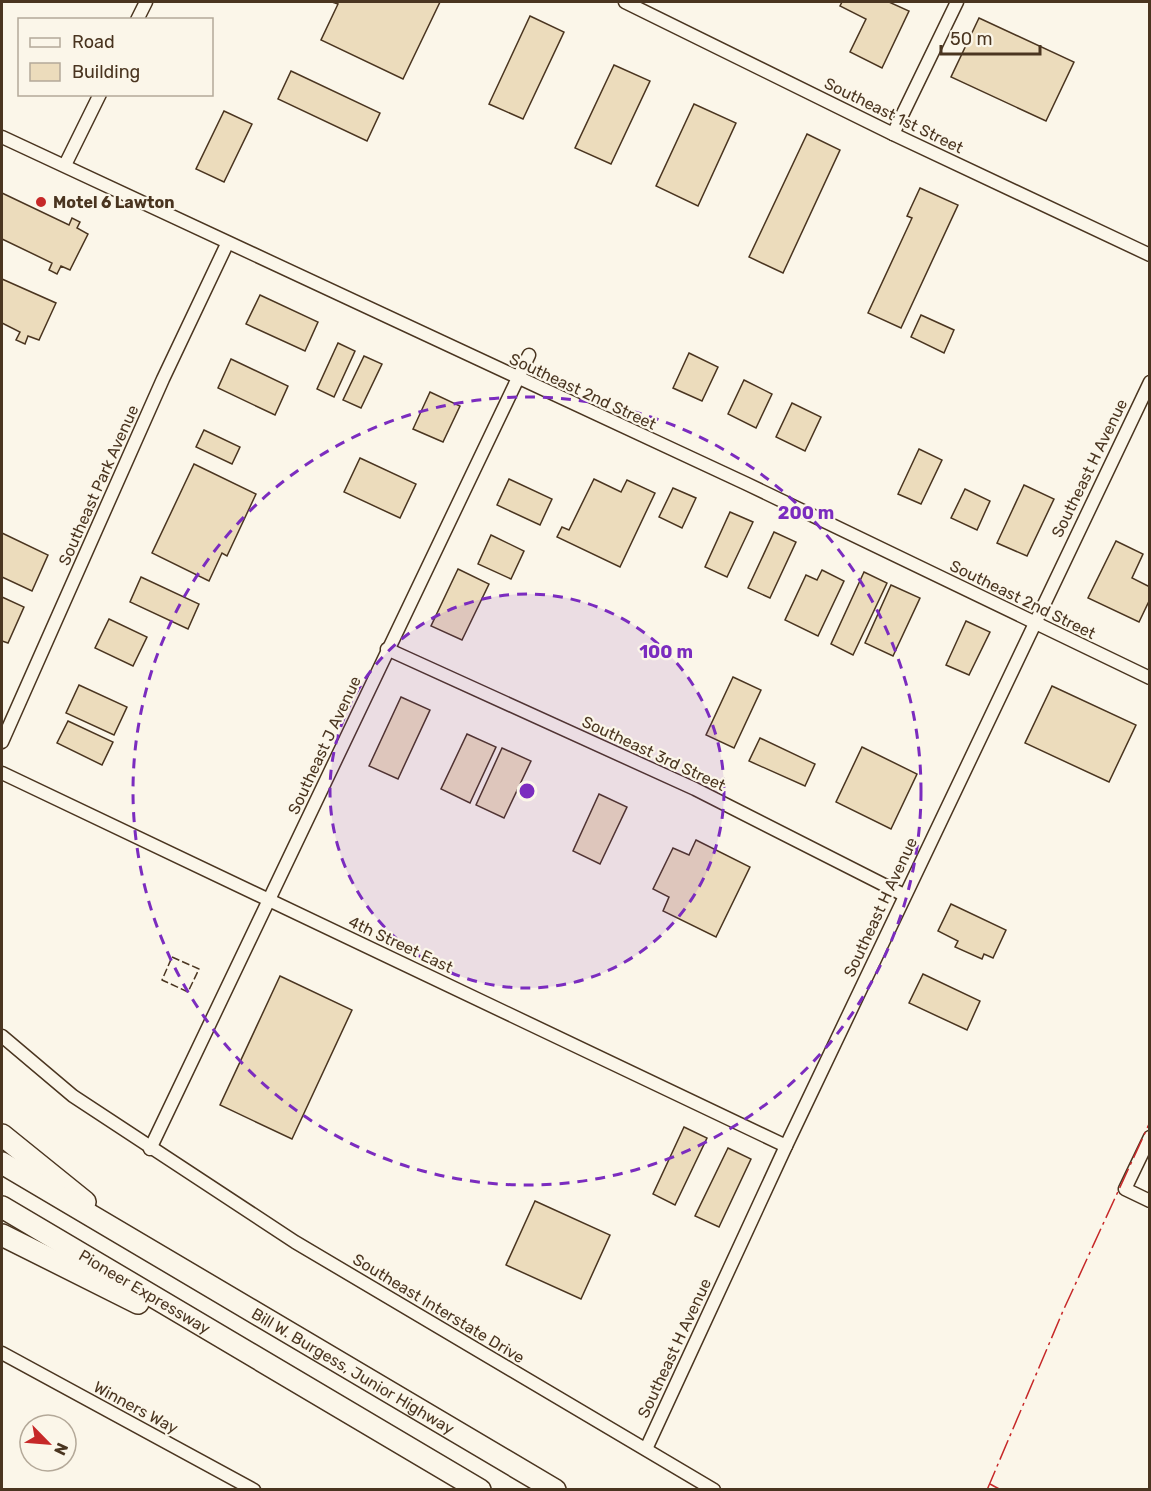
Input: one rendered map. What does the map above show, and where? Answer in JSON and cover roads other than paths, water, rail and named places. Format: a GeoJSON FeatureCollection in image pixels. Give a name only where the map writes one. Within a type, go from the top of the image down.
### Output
{"type":"FeatureCollection","features":[{"type":"Feature","properties":{"kind":"highway"},"geometry":{"type":"LineString","coordinates":[[2,1135],[150,1253]]}},
{"type":"Feature","properties":{"kind":"highway"},"geometry":{"type":"LineString","coordinates":[[2,1163],[150,1253]]}},
{"type":"Feature","properties":{"kind":"highway","name":"Pioneer Expressway"},"geometry":{"type":"LineString","coordinates":[[2,1207],[288,1377]]}},
{"type":"Feature","properties":{"kind":"highway"},"geometry":{"type":"LineString","coordinates":[[2,1235],[288,1377],[480,1490]]}},
{"type":"Feature","properties":{"kind":"highway","name":"Bill W. Burgess, Junior Highway"},"geometry":{"type":"LineString","coordinates":[[150,1253],[555,1490]]}},
{"type":"Feature","properties":{"kind":"street"},"geometry":{"type":"LineString","coordinates":[[138,18],[146,2]]}},
{"type":"Feature","properties":{"kind":"street","name":"Southeast 1st Street"},"geometry":{"type":"LineString","coordinates":[[625,2],[893,134],[1149,255]]}},
{"type":"Feature","properties":{"kind":"street"},"geometry":{"type":"LineString","coordinates":[[893,134],[957,2]]}},
{"type":"Feature","properties":{"kind":"street"},"geometry":{"type":"LineString","coordinates":[[65,165],[99,96]]}},
{"type":"Feature","properties":{"kind":"street","name":"Southeast 2nd Street"},"geometry":{"type":"LineString","coordinates":[[2,137],[227,244],[747,484],[1149,678]]}},
{"type":"Feature","properties":{"kind":"street","name":"Southeast Park Avenue"},"geometry":{"type":"LineString","coordinates":[[2,742],[163,379],[227,244]]}},
{"type":"Feature","properties":{"kind":"street","name":"Southeast J Avenue"},"geometry":{"type":"LineString","coordinates":[[150,1149],[529,356]]}},
{"type":"Feature","properties":{"kind":"street","name":"Southeast H Avenue"},"geometry":{"type":"LineString","coordinates":[[646,1449],[904,894],[1149,382]]}},
{"type":"Feature","properties":{"kind":"street","name":"Southeast 3rd Street"},"geometry":{"type":"LineString","coordinates":[[387,650],[694,789],[904,894]]}},
{"type":"Feature","properties":{"kind":"street","name":"4th Street East"},"geometry":{"type":"LineString","coordinates":[[2,773],[786,1146]]}},
{"type":"Feature","properties":{"kind":"street"},"geometry":{"type":"LineString","coordinates":[[2,1036],[73,1095],[150,1149]]}},
{"type":"Feature","properties":{"kind":"street"},"geometry":{"type":"LineString","coordinates":[[1149,1137],[1125,1189],[1149,1201]]}},
{"type":"Feature","properties":{"kind":"street","name":"Southeast Interstate Drive"},"geometry":{"type":"LineString","coordinates":[[150,1149],[295,1242],[714,1490]]}},
{"type":"Feature","properties":{"kind":"street","name":"Winners Way"},"geometry":{"type":"LineString","coordinates":[[2,1353],[254,1490]]}},
{"type":"Feature","properties":{"kind":"place","name":"Motel 6 Lawton"},"geometry":{"type":"Point","coordinates":[41,202]}}]}
